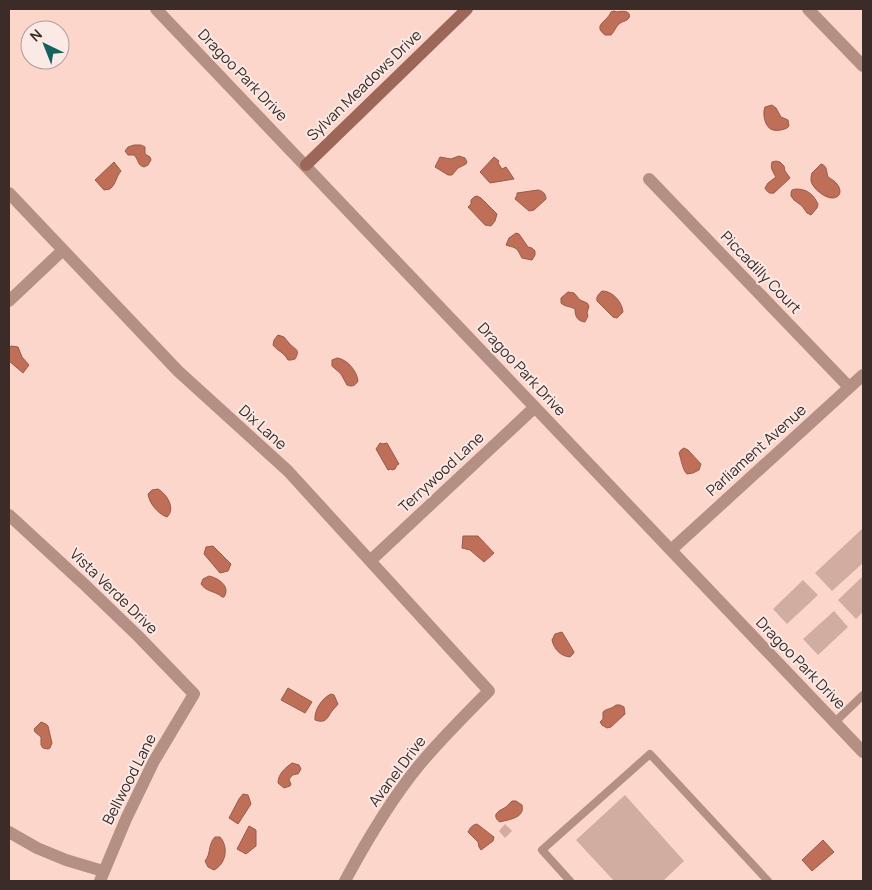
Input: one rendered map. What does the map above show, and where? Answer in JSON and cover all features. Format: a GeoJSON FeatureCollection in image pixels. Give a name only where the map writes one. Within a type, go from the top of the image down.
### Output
{"type":"FeatureCollection","features":[{"type":"Feature","properties":{"kind":"street","name":"Dragoo Park Drive"},"geometry":{"type":"LineString","coordinates":[[156,9],[863,752]]}},
{"type":"Feature","properties":{"kind":"street","name":"Sylvan Meadows Drive"},"geometry":{"type":"LineString","coordinates":[[306,165],[467,9]]}},
{"type":"Feature","properties":{"kind":"street"},"geometry":{"type":"LineString","coordinates":[[808,9],[863,64]]}},
{"type":"Feature","properties":{"kind":"street","name":"Piccadilly Court"},"geometry":{"type":"LineString","coordinates":[[649,179],[849,387]]}},
{"type":"Feature","properties":{"kind":"street","name":"Dix Lane"},"geometry":{"type":"LineString","coordinates":[[9,193],[178,371],[288,471],[489,691]]}},
{"type":"Feature","properties":{"kind":"street"},"geometry":{"type":"LineString","coordinates":[[9,301],[63,250]]}},
{"type":"Feature","properties":{"kind":"street","name":"Parliament Avenue"},"geometry":{"type":"LineString","coordinates":[[670,550],[863,375]]}},
{"type":"Feature","properties":{"kind":"street","name":"Terrywood Lane"},"geometry":{"type":"LineString","coordinates":[[370,561],[535,407]]}},
{"type":"Feature","properties":{"kind":"street","name":"Vista Verde Drive"},"geometry":{"type":"LineString","coordinates":[[9,515],[138,636],[194,694]]}},
{"type":"Feature","properties":{"kind":"street","name":"Avanel Drive"},"geometry":{"type":"LineString","coordinates":[[345,881],[380,820],[420,764],[489,691]]}},
{"type":"Feature","properties":{"kind":"street","name":"Bellwood Lane"},"geometry":{"type":"LineString","coordinates":[[102,876],[126,818],[154,760],[194,694]]}},
{"type":"Feature","properties":{"kind":"street"},"geometry":{"type":"LineString","coordinates":[[9,832],[37,848],[102,876]]}},
{"type":"Feature","properties":{"kind":"lane"},"geometry":{"type":"LineString","coordinates":[[835,722],[863,696]]}},
{"type":"Feature","properties":{"kind":"lane"},"geometry":{"type":"LineString","coordinates":[[570,881],[542,850],[650,754],[768,881]]}},
{"type":"Feature","properties":{"kind":"shaded area"},"geometry":{"type":"Polygon","coordinates":[[[611,12],[628,12],[629,18],[618,25],[611,35],[605,35],[601,32],[600,26],[611,12]]]}},
{"type":"Feature","properties":{"kind":"shaded area"},"geometry":{"type":"Polygon","coordinates":[[[772,105],[781,117],[788,120],[789,126],[787,128],[775,130],[768,127],[764,117],[764,110],[765,107],[772,105]]]}},
{"type":"Feature","properties":{"kind":"shaded area"},"geometry":{"type":"Polygon","coordinates":[[[134,145],[145,147],[145,154],[151,160],[148,165],[142,166],[134,155],[128,155],[125,151],[128,147],[134,145]]]}},
{"type":"Feature","properties":{"kind":"shaded area"},"geometry":{"type":"Polygon","coordinates":[[[459,156],[465,158],[467,162],[452,175],[448,175],[435,167],[440,157],[451,159],[459,156]]]}},
{"type":"Feature","properties":{"kind":"shaded area"},"geometry":{"type":"Polygon","coordinates":[[[494,157],[499,161],[498,163],[502,169],[506,167],[514,179],[490,183],[480,172],[494,157]]]}},
{"type":"Feature","properties":{"kind":"shaded area"},"geometry":{"type":"Polygon","coordinates":[[[776,161],[784,166],[790,178],[774,193],[771,193],[767,192],[765,188],[776,177],[771,166],[772,162],[776,161]]]}},
{"type":"Feature","properties":{"kind":"shaded area"},"geometry":{"type":"Polygon","coordinates":[[[114,162],[121,171],[112,187],[104,190],[95,180],[114,162]]]}},
{"type":"Feature","properties":{"kind":"shaded area"},"geometry":{"type":"Polygon","coordinates":[[[821,164],[826,168],[828,177],[839,186],[840,193],[835,198],[826,196],[812,184],[812,173],[821,164]]]}},
{"type":"Feature","properties":{"kind":"shaded area"},"geometry":{"type":"Polygon","coordinates":[[[538,190],[544,193],[546,199],[534,210],[529,211],[515,199],[517,193],[538,190]]]}},
{"type":"Feature","properties":{"kind":"shaded area"},"geometry":{"type":"Polygon","coordinates":[[[792,190],[806,191],[816,200],[817,208],[811,215],[791,196],[792,190]]]}},
{"type":"Feature","properties":{"kind":"shaded area"},"geometry":{"type":"Polygon","coordinates":[[[477,196],[497,214],[491,226],[485,225],[468,207],[471,204],[471,200],[477,196]]]}},
{"type":"Feature","properties":{"kind":"shaded area"},"geometry":{"type":"Polygon","coordinates":[[[516,233],[519,234],[528,247],[535,251],[532,260],[522,258],[516,249],[506,245],[509,238],[516,233]]]}},
{"type":"Feature","properties":{"kind":"shaded area"},"geometry":{"type":"Polygon","coordinates":[[[602,291],[613,295],[621,304],[623,312],[617,318],[613,317],[597,301],[597,296],[602,291]]]}},
{"type":"Feature","properties":{"kind":"shaded area"},"geometry":{"type":"Polygon","coordinates":[[[568,292],[574,293],[589,306],[585,322],[577,318],[575,309],[561,303],[561,298],[568,292]]]}},
{"type":"Feature","properties":{"kind":"shaded area"},"geometry":{"type":"Polygon","coordinates":[[[278,335],[284,337],[297,351],[295,359],[288,360],[273,345],[278,335]]]}},
{"type":"Feature","properties":{"kind":"shaded area"},"geometry":{"type":"Polygon","coordinates":[[[11,346],[18,347],[22,357],[29,365],[23,373],[9,361],[9,348],[11,346]]]}},
{"type":"Feature","properties":{"kind":"shaded area"},"geometry":{"type":"Polygon","coordinates":[[[337,358],[348,363],[354,370],[358,381],[355,385],[347,385],[341,374],[332,366],[332,360],[337,358]]]}},
{"type":"Feature","properties":{"kind":"shaded area"},"geometry":{"type":"Polygon","coordinates":[[[380,443],[387,443],[399,464],[395,469],[388,470],[376,449],[380,443]]]}},
{"type":"Feature","properties":{"kind":"shaded area"},"geometry":{"type":"Polygon","coordinates":[[[684,448],[701,464],[699,470],[687,474],[683,468],[679,453],[684,448]]]}},
{"type":"Feature","properties":{"kind":"shaded area"},"geometry":{"type":"Polygon","coordinates":[[[158,489],[169,502],[171,510],[167,517],[157,511],[148,494],[152,490],[158,489]]]}},
{"type":"Feature","properties":{"kind":"shaded area"},"geometry":{"type":"Polygon","coordinates":[[[463,536],[478,536],[494,553],[484,562],[470,550],[462,548],[463,536]]]}},
{"type":"Feature","properties":{"kind":"shaded area"},"geometry":{"type":"Polygon","coordinates":[[[213,546],[231,564],[228,571],[220,573],[204,554],[206,547],[213,546]]]}},
{"type":"Feature","properties":{"kind":"shaded area"},"geometry":{"type":"Polygon","coordinates":[[[209,576],[223,583],[226,589],[224,597],[206,589],[201,584],[203,579],[209,576]]]}},
{"type":"Feature","properties":{"kind":"shaded area"},"geometry":{"type":"Polygon","coordinates":[[[562,632],[574,652],[570,657],[560,654],[552,640],[555,634],[562,632]]]}},
{"type":"Feature","properties":{"kind":"shaded area"},"geometry":{"type":"Polygon","coordinates":[[[288,688],[312,702],[305,713],[281,700],[288,688]]]}},
{"type":"Feature","properties":{"kind":"shaded area"},"geometry":{"type":"Polygon","coordinates":[[[331,694],[334,695],[338,704],[326,720],[315,720],[319,705],[331,694]]]}},
{"type":"Feature","properties":{"kind":"shaded area"},"geometry":{"type":"Polygon","coordinates":[[[616,705],[624,707],[625,714],[611,727],[607,728],[600,722],[603,719],[603,712],[616,705]]]}},
{"type":"Feature","properties":{"kind":"shaded area"},"geometry":{"type":"Polygon","coordinates":[[[41,722],[48,726],[52,743],[48,749],[43,748],[41,737],[34,729],[41,722]]]}},
{"type":"Feature","properties":{"kind":"shaded area"},"geometry":{"type":"Polygon","coordinates":[[[292,763],[299,765],[301,769],[298,774],[291,776],[289,780],[290,786],[284,788],[278,783],[279,777],[284,769],[292,763]]]}},
{"type":"Feature","properties":{"kind":"shaded area"},"geometry":{"type":"Polygon","coordinates":[[[243,794],[248,795],[251,804],[238,824],[229,818],[243,794]]]}},
{"type":"Feature","properties":{"kind":"shaded area"},"geometry":{"type":"Polygon","coordinates":[[[512,801],[522,805],[521,813],[516,817],[500,822],[496,814],[512,801]]]}},
{"type":"Feature","properties":{"kind":"shaded area"},"geometry":{"type":"Polygon","coordinates":[[[477,824],[494,837],[493,841],[481,850],[478,842],[468,832],[471,827],[477,824]]]}},
{"type":"Feature","properties":{"kind":"shaded area"},"geometry":{"type":"Polygon","coordinates":[[[249,826],[256,830],[256,846],[246,854],[237,849],[249,826]]]}},
{"type":"Feature","properties":{"kind":"shaded area"},"geometry":{"type":"Polygon","coordinates":[[[215,837],[220,837],[223,841],[225,855],[224,860],[214,870],[208,867],[205,861],[215,837]]]}},
{"type":"Feature","properties":{"kind":"shaded area"},"geometry":{"type":"Polygon","coordinates":[[[823,840],[834,852],[812,871],[802,860],[823,840]]]}},
{"type":"Feature","properties":{"kind":"building"},"geometry":{"type":"Polygon","coordinates":[[[863,528],[863,563],[832,591],[815,573],[863,528]]]}},
{"type":"Feature","properties":{"kind":"building"},"geometry":{"type":"Polygon","coordinates":[[[863,576],[863,612],[856,619],[838,600],[863,576]]]}},
{"type":"Feature","properties":{"kind":"building"},"geometry":{"type":"Polygon","coordinates":[[[803,580],[818,595],[787,624],[773,609],[803,580]]]}},
{"type":"Feature","properties":{"kind":"building"},"geometry":{"type":"Polygon","coordinates":[[[834,611],[848,627],[818,655],[803,639],[834,611]]]}},
{"type":"Feature","properties":{"kind":"building"},"geometry":{"type":"Polygon","coordinates":[[[625,795],[684,861],[663,881],[614,881],[576,840],[625,795]]]}},
{"type":"Feature","properties":{"kind":"building"},"geometry":{"type":"Polygon","coordinates":[[[505,824],[512,831],[505,838],[499,831],[505,824]]]}}]}
